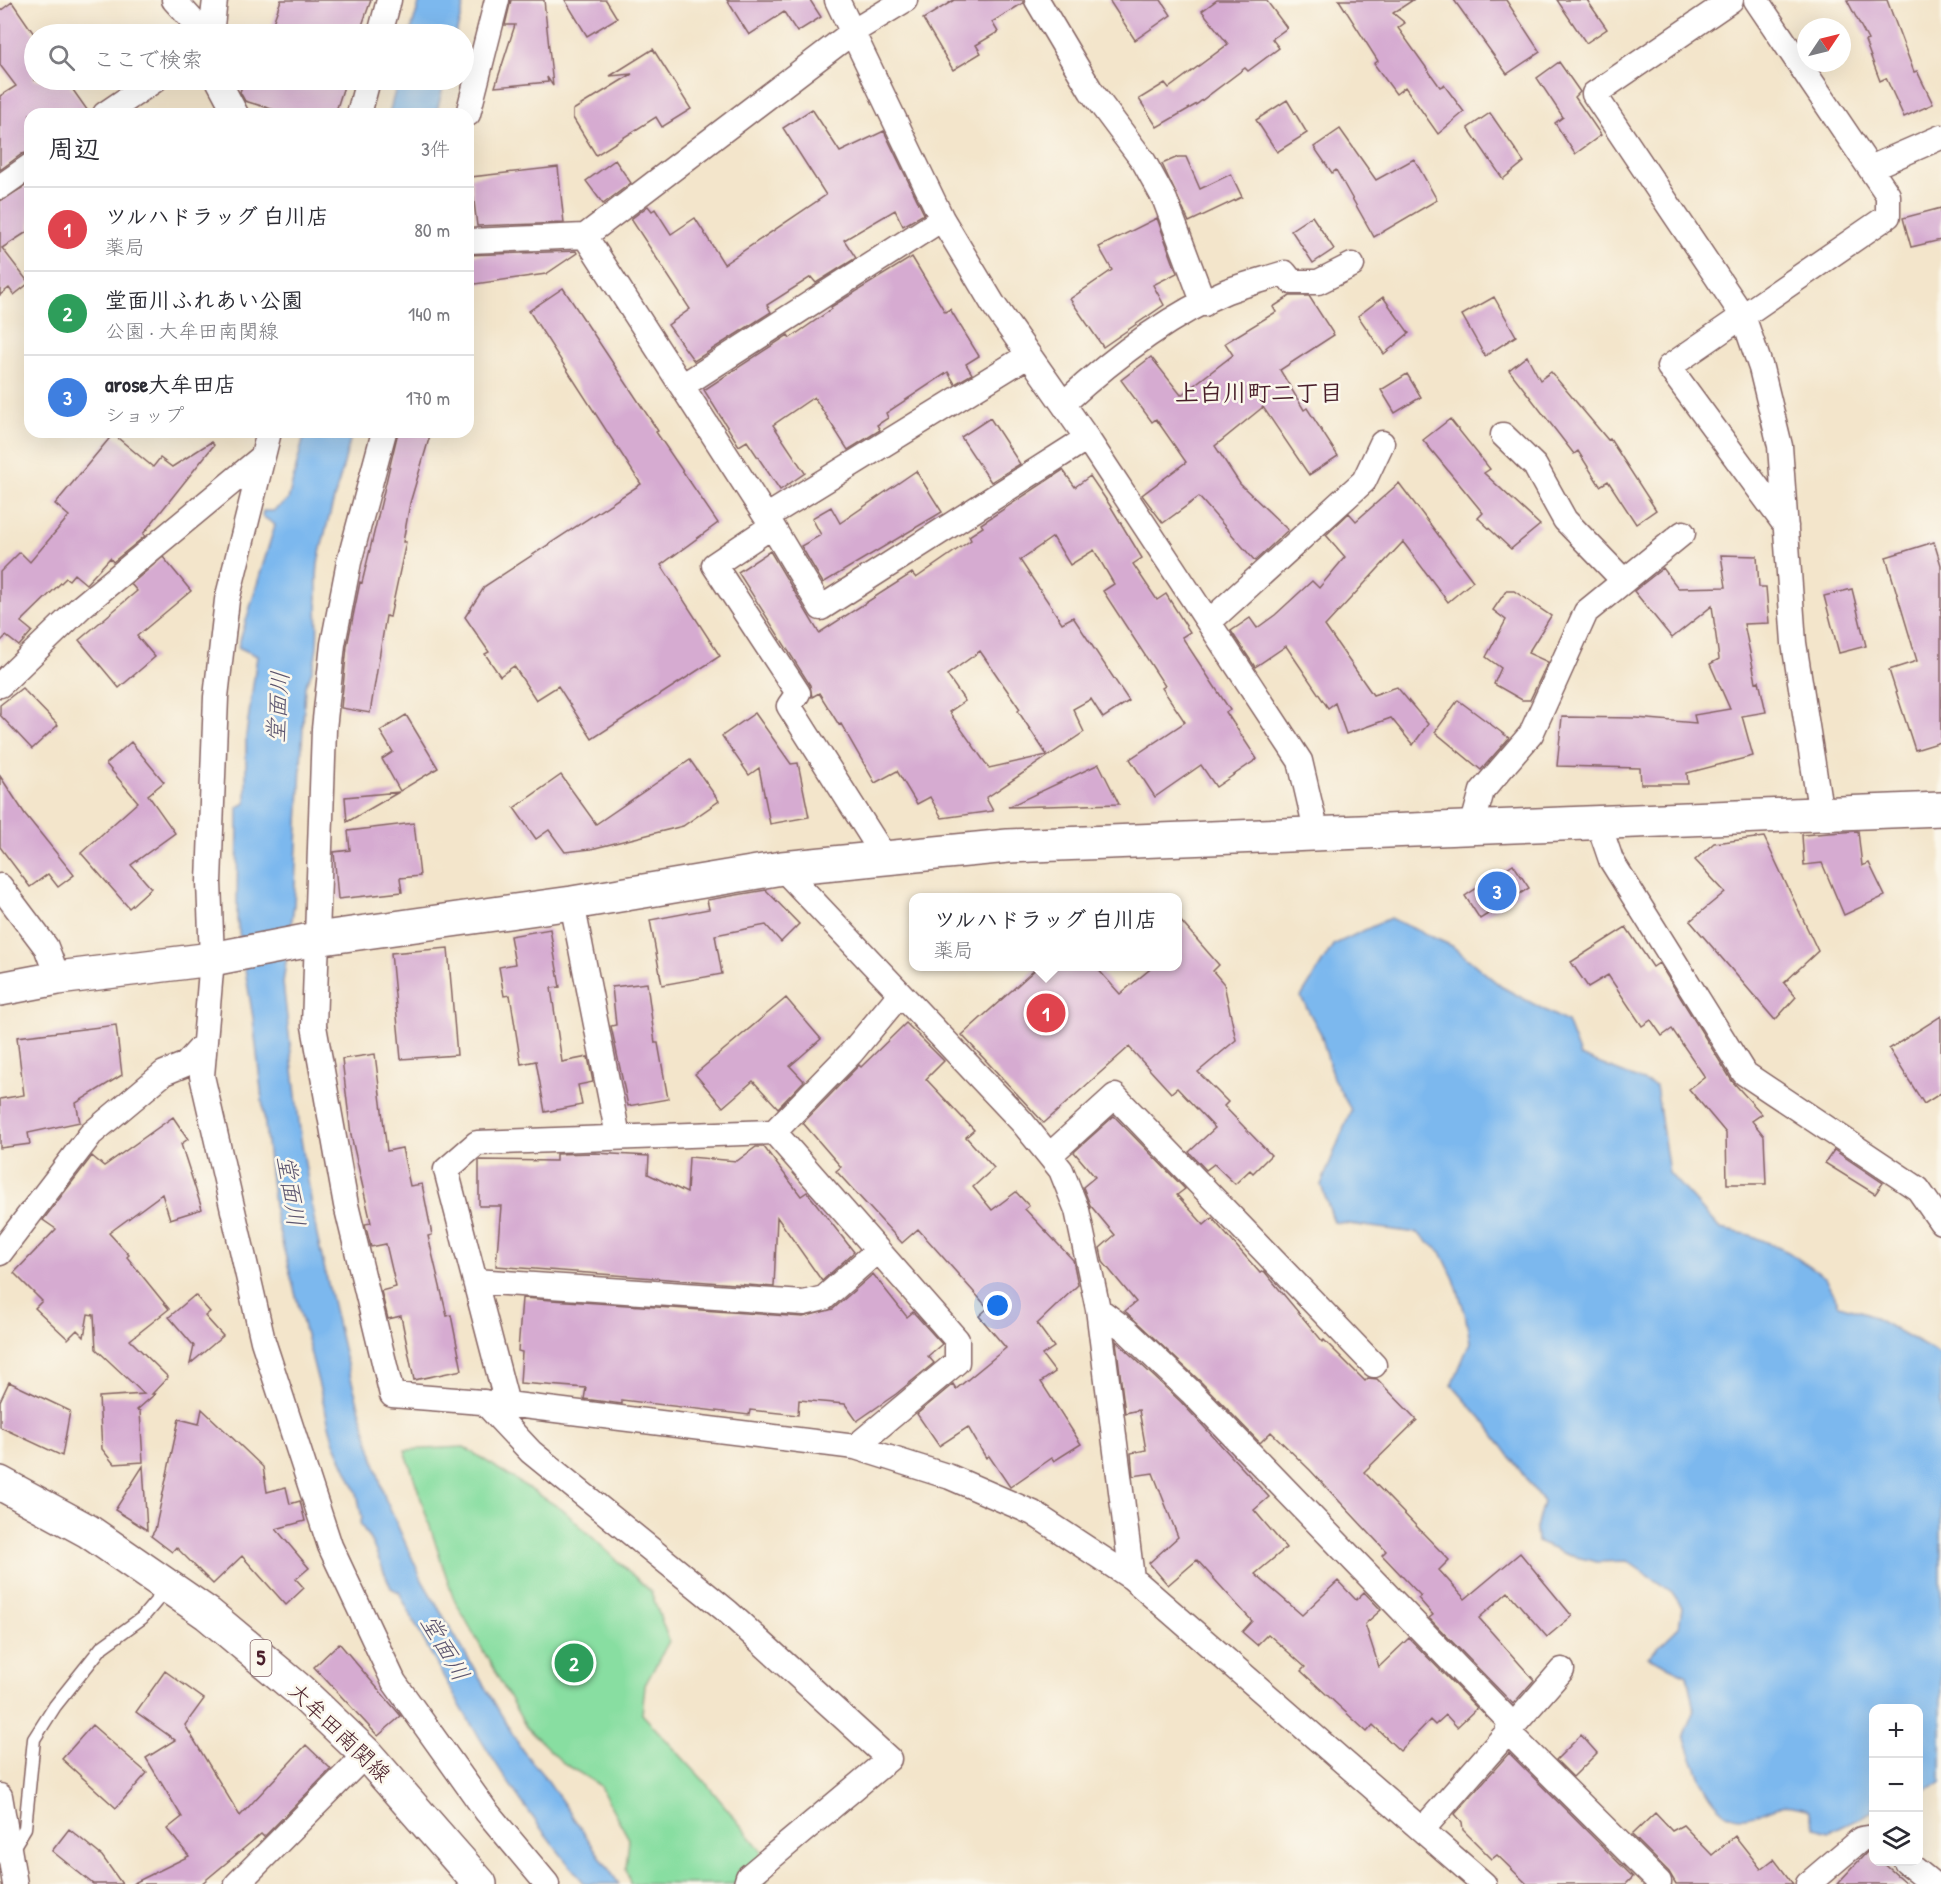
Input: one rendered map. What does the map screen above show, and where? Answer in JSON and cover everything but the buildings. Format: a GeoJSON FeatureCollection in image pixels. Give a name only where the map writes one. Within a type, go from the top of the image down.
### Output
{"type":"FeatureCollection","features":[{"type":"Feature","properties":{"kind":"street"},"geometry":{"type":"LineString","coordinates":[[174,0],[196,24]]}},
{"type":"Feature","properties":{"kind":"street"},"geometry":{"type":"LineString","coordinates":[[212,24],[215,0]]}},
{"type":"Feature","properties":{"kind":"street"},"geometry":{"type":"LineString","coordinates":[[383,24],[389,0]]}},
{"type":"Feature","properties":{"kind":"street"},"geometry":{"type":"LineString","coordinates":[[470,108],[497,0]]}},
{"type":"Feature","properties":{"kind":"street"},"geometry":{"type":"LineString","coordinates":[[837,0],[854,31],[942,219],[993,304],[1087,438],[1300,761],[1317,834]]}},
{"type":"Feature","properties":{"kind":"street"},"geometry":{"type":"LineString","coordinates":[[474,242],[585,236],[854,31],[905,0]]}},
{"type":"Feature","properties":{"kind":"street"},"geometry":{"type":"LineString","coordinates":[[1037,0],[1091,91],[1144,162],[1165,200],[1204,304]]}},
{"type":"Feature","properties":{"kind":"street"},"geometry":{"type":"LineString","coordinates":[[1731,0],[1594,94],[1743,316],[1761,368],[1780,446],[1794,643],[1821,815]]}},
{"type":"Feature","properties":{"kind":"street"},"geometry":{"type":"LineString","coordinates":[[1756,0],[1888,195],[1888,216],[1670,367],[1786,526]]}},
{"type":"Feature","properties":{"kind":"street"},"geometry":{"type":"LineString","coordinates":[[114,108],[140,90]]}},
{"type":"Feature","properties":{"kind":"street"},"geometry":{"type":"LineString","coordinates":[[223,90],[233,108]]}},
{"type":"Feature","properties":{"kind":"street"},"geometry":{"type":"LineString","coordinates":[[361,108],[365,90]]}},
{"type":"Feature","properties":{"kind":"street"},"geometry":{"type":"LineString","coordinates":[[1870,168],[1941,137]]}},
{"type":"Feature","properties":{"kind":"street"},"geometry":{"type":"LineString","coordinates":[[0,187],[24,170]]}},
{"type":"Feature","properties":{"kind":"street"},"geometry":{"type":"LineString","coordinates":[[682,386],[942,219]]}},
{"type":"Feature","properties":{"kind":"street"},"geometry":{"type":"LineString","coordinates":[[585,236],[769,522],[821,608],[1087,438]]}},
{"type":"Feature","properties":{"kind":"street"},"geometry":{"type":"LineString","coordinates":[[1063,404],[1100,370],[1176,318],[1227,291],[1285,273],[1292,282],[1318,282],[1352,265]]}},
{"type":"Feature","properties":{"kind":"street"},"geometry":{"type":"LineString","coordinates":[[884,856],[789,706],[798,693],[714,565],[769,522],[1029,355]]}},
{"type":"Feature","properties":{"kind":"street"},"geometry":{"type":"LineString","coordinates":[[1503,435],[1535,466],[1565,520],[1624,581]]}},
{"type":"Feature","properties":{"kind":"street"},"geometry":{"type":"LineString","coordinates":[[267,438],[226,600],[216,697],[209,882],[212,960],[202,1076],[263,1341],[330,1546],[394,1682],[486,1811],[547,1884]]}},
{"type":"Feature","properties":{"kind":"street"},"geometry":{"type":"LineString","coordinates":[[382,438],[349,562],[333,644],[324,729],[314,1026],[346,1205],[392,1395],[496,1403],[855,1447],[950,1477],[1033,1513],[1132,1578],[1484,1884]]}},
{"type":"Feature","properties":{"kind":"street"},"geometry":{"type":"LineString","coordinates":[[1209,622],[1364,481],[1382,443]]}},
{"type":"Feature","properties":{"kind":"street"},"geometry":{"type":"LineString","coordinates":[[0,685],[81,608],[261,458]]}},
{"type":"Feature","properties":{"kind":"street"},"geometry":{"type":"LineString","coordinates":[[1472,827],[1482,791],[1531,734],[1586,612],[1683,533]]}},
{"type":"Feature","properties":{"kind":"street"},"geometry":{"type":"LineString","coordinates":[[0,989],[58,978],[212,960],[316,939],[572,903],[782,868],[884,856],[1008,846],[1941,809]]}},
{"type":"Feature","properties":{"kind":"street"},"geometry":{"type":"LineString","coordinates":[[1598,822],[1611,860],[1744,1073],[1918,1190],[1941,1222]]}},
{"type":"Feature","properties":{"kind":"street"},"geometry":{"type":"LineString","coordinates":[[782,868],[1023,1122],[1061,1170],[1077,1210],[1098,1309],[1132,1578]]}},
{"type":"Feature","properties":{"kind":"street"},"geometry":{"type":"LineString","coordinates":[[0,885],[46,947],[58,978]]}},
{"type":"Feature","properties":{"kind":"street"},"geometry":{"type":"LineString","coordinates":[[572,903],[618,1136]]}},
{"type":"Feature","properties":{"kind":"street"},"geometry":{"type":"LineString","coordinates":[[746,1884],[748,1877],[889,1760],[728,1612],[531,1452],[496,1403],[475,1281],[447,1170],[477,1143],[774,1132],[852,1052],[900,994]]}},
{"type":"Feature","properties":{"kind":"street"},"geometry":{"type":"LineString","coordinates":[[0,1253],[91,1134],[164,1073],[186,1064],[204,1044]]}},
{"type":"Feature","properties":{"kind":"street"},"geometry":{"type":"LineString","coordinates":[[1050,1155],[1116,1096],[1374,1365]]}},
{"type":"Feature","properties":{"kind":"street"},"geometry":{"type":"LineString","coordinates":[[774,1132],[957,1340],[957,1362],[855,1447]]}},
{"type":"Feature","properties":{"kind":"street"},"geometry":{"type":"LineString","coordinates":[[475,1281],[804,1303],[824,1298],[878,1250]]}},
{"type":"Feature","properties":{"kind":"street"},"geometry":{"type":"LineString","coordinates":[[1098,1309],[1126,1330],[1191,1392],[1659,1882],[1657,1884]]}},
{"type":"Feature","properties":{"kind":"street","name":"大牟田南関線"},"geometry":{"type":"LineString","coordinates":[[0,1483],[88,1531],[208,1614],[272,1667],[366,1754],[480,1884]]}},
{"type":"Feature","properties":{"kind":"street"},"geometry":{"type":"LineString","coordinates":[[1422,1830],[1562,1670]]}},
{"type":"Feature","properties":{"kind":"street"},"geometry":{"type":"LineString","coordinates":[[237,1884],[366,1754]]}},
{"type":"Feature","properties":{"kind":"street"},"geometry":{"type":"LineString","coordinates":[[0,1796],[13,1882]]}},
{"type":"Feature","properties":{"kind":"street"},"geometry":{"type":"LineString","coordinates":[[1808,1884],[1861,1839],[1869,1838]]}},
{"type":"Feature","properties":{"kind":"street"},"geometry":{"type":"LineString","coordinates":[[1911,1866],[1933,1884]]}},
{"type":"Feature","properties":{"kind":"lane"},"geometry":{"type":"LineString","coordinates":[[10,1852],[25,1828],[34,1739],[54,1706],[102,1647],[142,1618],[168,1587]]}},
{"type":"Feature","properties":{"kind":"green space"},"geometry":{"type":"Polygon","coordinates":[[[464,1447],[563,1510],[651,1592],[669,1641],[645,1685],[642,1714],[705,1782],[761,1850],[766,1884],[630,1884],[626,1868],[629,1839],[599,1785],[562,1762],[526,1727],[453,1597],[405,1450],[464,1447]]]}},
{"type":"Feature","properties":{"kind":"water"},"geometry":{"type":"Polygon","coordinates":[[[420,0],[465,0],[459,24],[413,24],[420,0]]]}},
{"type":"Feature","properties":{"kind":"water"},"geometry":{"type":"Polygon","coordinates":[[[395,90],[442,90],[438,108],[391,108],[395,90]]]}},
{"type":"Feature","properties":{"kind":"water","name":"堂面川"},"geometry":{"type":"Polygon","coordinates":[[[304,438],[350,438],[319,558],[317,574],[316,655],[305,686],[294,905],[283,983],[301,1139],[317,1236],[345,1357],[385,1498],[423,1582],[522,1750],[548,1781],[619,1884],[585,1884],[531,1816],[460,1706],[399,1592],[391,1588],[372,1543],[360,1523],[362,1518],[357,1493],[333,1440],[275,1215],[253,1018],[237,920],[238,807],[246,803],[246,736],[257,656],[238,647],[275,525],[262,516],[263,511],[273,511],[288,500],[304,438]]]}},
{"type":"Feature","properties":{"kind":"water"},"geometry":{"type":"Polygon","coordinates":[[[1390,918],[1452,946],[1502,987],[1567,1022],[1580,1056],[1656,1086],[1669,1173],[1720,1229],[1750,1235],[1788,1252],[1826,1278],[1839,1305],[1866,1313],[1941,1355],[1941,1783],[1923,1790],[1923,1704],[1869,1704],[1869,1813],[1829,1832],[1815,1828],[1809,1810],[1788,1805],[1743,1817],[1731,1815],[1721,1809],[1712,1798],[1697,1772],[1684,1735],[1694,1710],[1687,1675],[1648,1657],[1679,1627],[1682,1607],[1672,1592],[1627,1561],[1597,1562],[1568,1555],[1537,1542],[1536,1528],[1543,1502],[1487,1425],[1452,1385],[1470,1342],[1465,1313],[1454,1279],[1441,1252],[1417,1233],[1334,1222],[1321,1185],[1351,1110],[1333,1078],[1321,1034],[1301,997],[1333,945],[1390,918]]]}},
{"type":"Feature","properties":{"kind":"place","name":"arose大牟田店"},"geometry":{"type":"Point","coordinates":[1497,891]}},
{"type":"Feature","properties":{"kind":"place","name":"ツルハドラッグ 白川店"},"geometry":{"type":"Point","coordinates":[1046,1013]}},
{"type":"Feature","properties":{"kind":"place","name":"堂面川ふれあい公園"},"geometry":{"type":"Point","coordinates":[574,1663]}},
{"type":"Feature","properties":{"kind":"district","name":"上白川町二丁目"},"geometry":{"type":"Point","coordinates":[1259,393]}}]}
